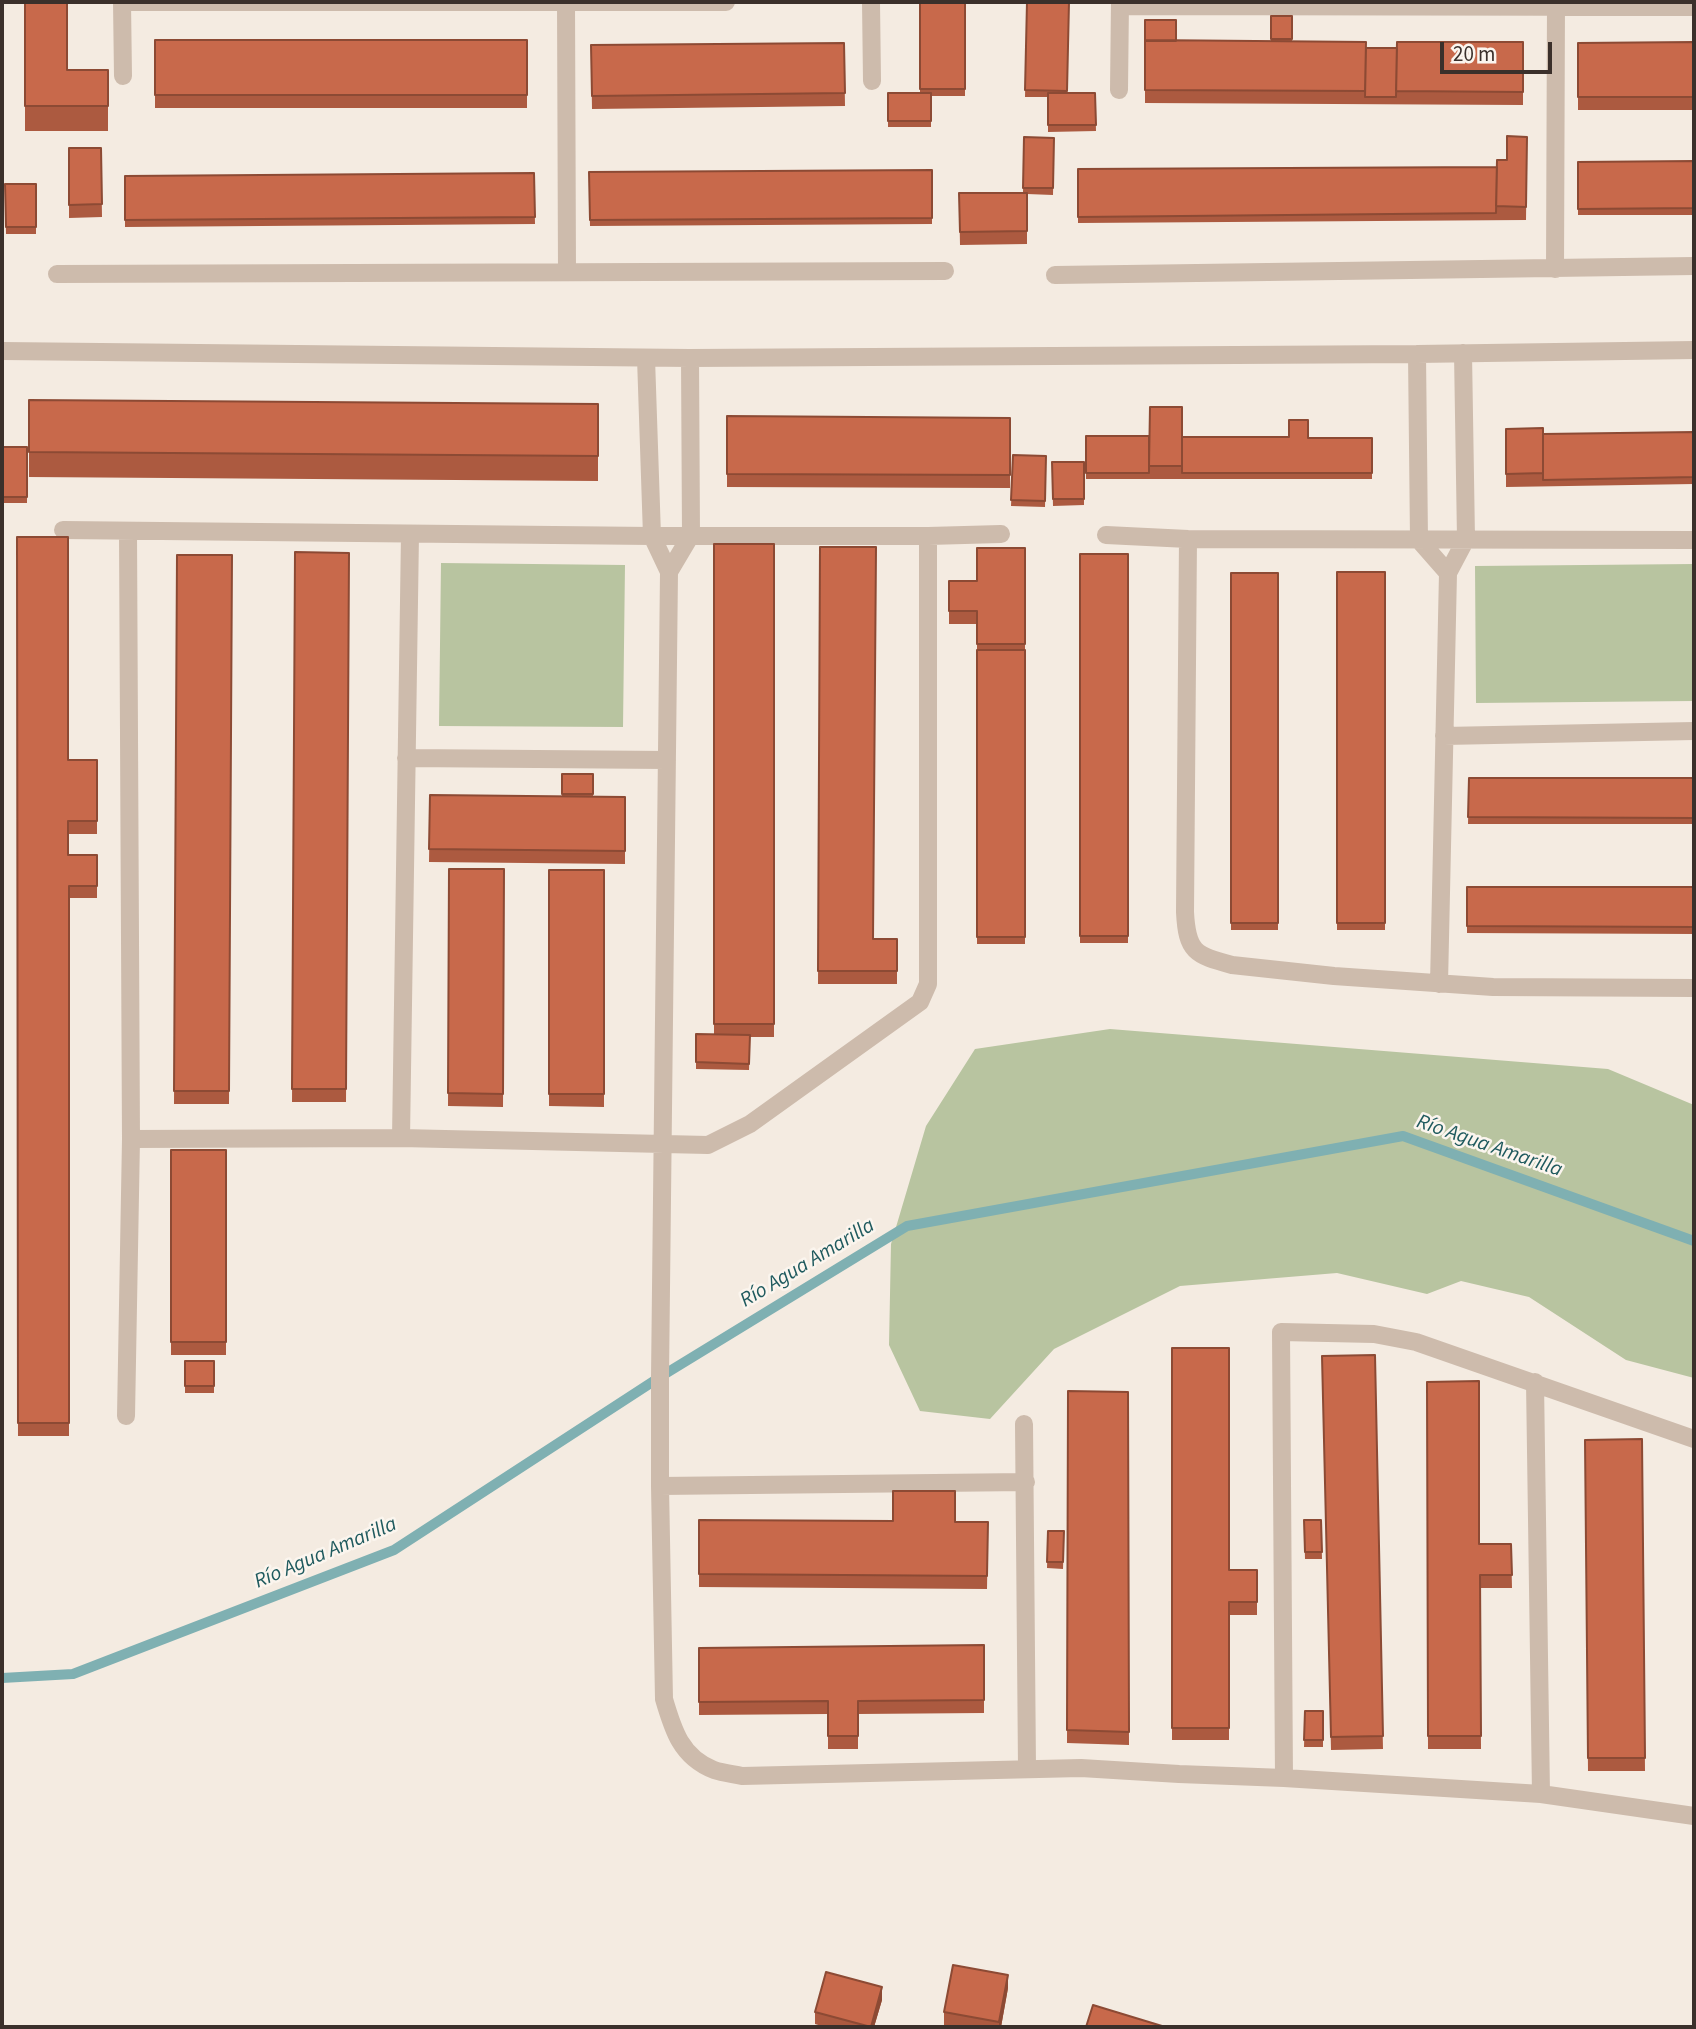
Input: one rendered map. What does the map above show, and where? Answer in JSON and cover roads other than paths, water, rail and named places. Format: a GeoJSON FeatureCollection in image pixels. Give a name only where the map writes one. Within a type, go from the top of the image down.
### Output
{"type":"FeatureCollection","features":[{"type":"Feature","properties":{"kind":"street"},"geometry":{"type":"LineString","coordinates":[[122,76],[122,2],[726,2]]}},
{"type":"Feature","properties":{"kind":"street"},"geometry":{"type":"LineString","coordinates":[[566,2],[567,272]]}},
{"type":"Feature","properties":{"kind":"street"},"geometry":{"type":"LineString","coordinates":[[871,2],[872,80]]}},
{"type":"Feature","properties":{"kind":"street"},"geometry":{"type":"LineString","coordinates":[[1119,90],[1119,4],[1556,4],[1694,7]]}},
{"type":"Feature","properties":{"kind":"street"},"geometry":{"type":"LineString","coordinates":[[1555,269],[1556,4]]}},
{"type":"Feature","properties":{"kind":"street"},"geometry":{"type":"LineString","coordinates":[[1055,275],[1694,266]]}},
{"type":"Feature","properties":{"kind":"street"},"geometry":{"type":"LineString","coordinates":[[57,274],[945,271]]}},
{"type":"Feature","properties":{"kind":"street"},"geometry":{"type":"LineString","coordinates":[[2,351],[690,358],[1694,350]]}},
{"type":"Feature","properties":{"kind":"street"},"geometry":{"type":"LineString","coordinates":[[1439,984],[1448,573],[1466,539],[1464,353]]}},
{"type":"Feature","properties":{"kind":"street"},"geometry":{"type":"LineString","coordinates":[[1417,354],[1419,540],[1448,573]]}},
{"type":"Feature","properties":{"kind":"street"},"geometry":{"type":"LineString","coordinates":[[646,358],[652,536],[669,572],[660,1486],[664,1699],[673,1730],[689,1754],[715,1770],[742,1776],[1082,1768],[1284,1777],[1541,1794],[1694,1816]]}},
{"type":"Feature","properties":{"kind":"street"},"geometry":{"type":"LineString","coordinates":[[669,572],[691,536],[690,358]]}},
{"type":"Feature","properties":{"kind":"street"},"geometry":{"type":"LineString","coordinates":[[63,530],[652,536],[1001,534]]}},
{"type":"Feature","properties":{"kind":"street"},"geometry":{"type":"LineString","coordinates":[[126,1416],[131,1139],[128,532]]}},
{"type":"Feature","properties":{"kind":"street"},"geometry":{"type":"LineString","coordinates":[[401,1138],[410,534]]}},
{"type":"Feature","properties":{"kind":"street"},"geometry":{"type":"LineString","coordinates":[[1106,535],[1188,539],[1694,540]]}},
{"type":"Feature","properties":{"kind":"street"},"geometry":{"type":"LineString","coordinates":[[131,1139],[401,1138],[708,1145],[750,1124],[920,1002],[928,984],[928,536]]}},
{"type":"Feature","properties":{"kind":"street"},"geometry":{"type":"LineString","coordinates":[[1188,539],[1185,912],[1186,932],[1193,950],[1209,959],[1232,965],[1439,984],[1493,987],[1694,988]]}},
{"type":"Feature","properties":{"kind":"street"},"geometry":{"type":"LineString","coordinates":[[1444,736],[1694,731]]}},
{"type":"Feature","properties":{"kind":"street"},"geometry":{"type":"LineString","coordinates":[[406,758],[667,760]]}},
{"type":"Feature","properties":{"kind":"street"},"geometry":{"type":"LineString","coordinates":[[1284,1777],[1281,1332],[1374,1334],[1405,1340],[1535,1382],[1694,1439]]}},
{"type":"Feature","properties":{"kind":"street"},"geometry":{"type":"LineString","coordinates":[[1535,1382],[1541,1794]]}},
{"type":"Feature","properties":{"kind":"street"},"geometry":{"type":"LineString","coordinates":[[1024,1424],[1027,1768]]}},
{"type":"Feature","properties":{"kind":"street"},"geometry":{"type":"LineString","coordinates":[[660,1486],[1026,1482]]}},
{"type":"Feature","properties":{"kind":"waterway","name":"Río Agua Amarilla"},"geometry":{"type":"LineString","coordinates":[[2,1678],[73,1674],[394,1550],[660,1377],[907,1226],[1403,1136],[1694,1241]]}}]}
